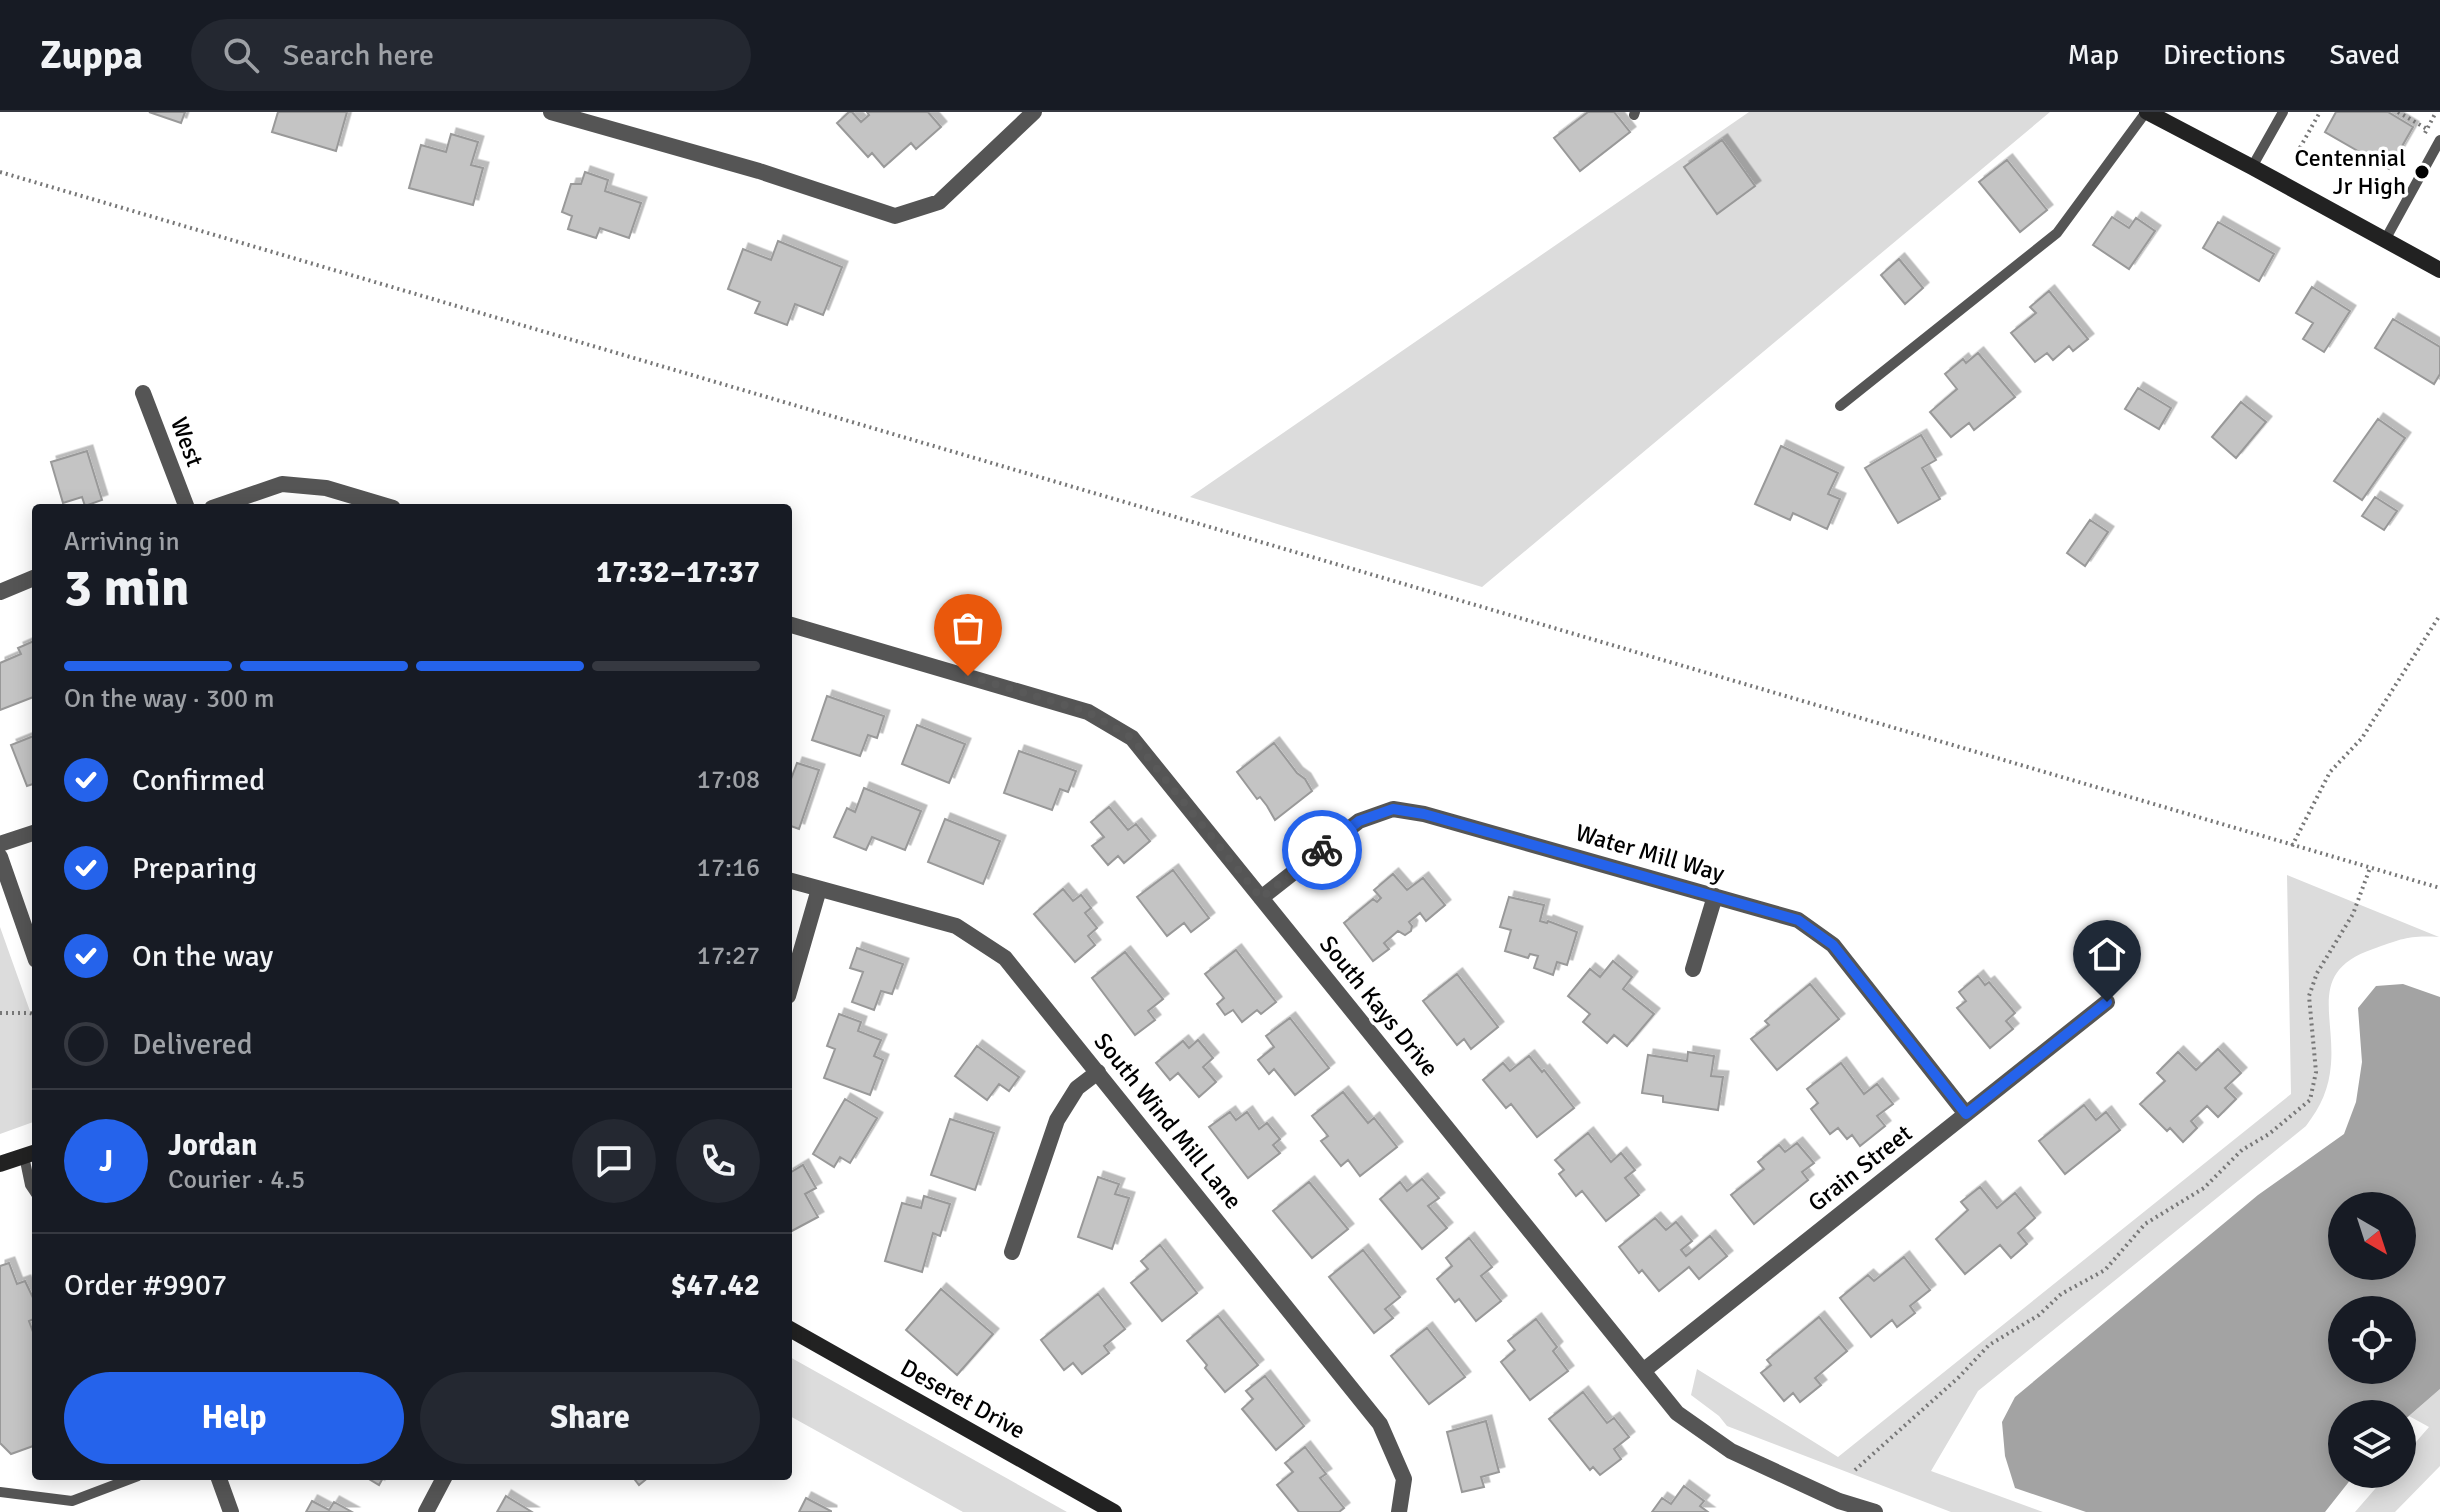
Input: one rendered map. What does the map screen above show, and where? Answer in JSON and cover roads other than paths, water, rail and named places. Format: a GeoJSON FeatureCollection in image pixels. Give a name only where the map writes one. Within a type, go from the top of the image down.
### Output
{"type":"FeatureCollection","features":[{"type":"Feature","properties":{"kind":"street"},"geometry":{"type":"LineString","coordinates":[[551,112],[580,116],[895,216],[939,202],[1034,112]]}},
{"type":"Feature","properties":{"kind":"street"},"geometry":{"type":"LineString","coordinates":[[2147,112],[2440,270]]}},
{"type":"Feature","properties":{"kind":"street","name":"West"},"geometry":{"type":"LineString","coordinates":[[143,393],[185,504]]}},
{"type":"Feature","properties":{"kind":"street"},"geometry":{"type":"LineString","coordinates":[[224,504],[282,484],[326,488],[380,504]]}},
{"type":"Feature","properties":{"kind":"street"},"geometry":{"type":"LineString","coordinates":[[0,592],[32,579]]}},
{"type":"Feature","properties":{"kind":"street","name":"South Kays Drive"},"geometry":{"type":"LineString","coordinates":[[792,625],[1088,712],[1132,738],[1677,1413],[1731,1451],[1839,1501],[1875,1512]]}},
{"type":"Feature","properties":{"kind":"street","name":"Water Mill Way"},"geometry":{"type":"LineString","coordinates":[[1261,898],[1359,821],[1393,809],[1424,814],[1798,920],[1833,945],[1966,1114]]}},
{"type":"Feature","properties":{"kind":"street"},"geometry":{"type":"LineString","coordinates":[[0,844],[32,833]]}},
{"type":"Feature","properties":{"kind":"street"},"geometry":{"type":"LineString","coordinates":[[0,857],[32,949]]}},
{"type":"Feature","properties":{"kind":"street","name":"South Wind Mill Lane"},"geometry":{"type":"LineString","coordinates":[[792,881],[956,926],[1005,958],[1380,1424],[1404,1479],[1399,1512]]}},
{"type":"Feature","properties":{"kind":"street"},"geometry":{"type":"LineString","coordinates":[[792,982],[819,889]]}},
{"type":"Feature","properties":{"kind":"street"},"geometry":{"type":"LineString","coordinates":[[1693,969],[1715,896]]}},
{"type":"Feature","properties":{"kind":"street","name":"Grain Street"},"geometry":{"type":"LineString","coordinates":[[1643,1371],[2107,1002]]}},
{"type":"Feature","properties":{"kind":"street"},"geometry":{"type":"LineString","coordinates":[[1012,1252],[1057,1120],[1077,1088],[1098,1072]]}},
{"type":"Feature","properties":{"kind":"street"},"geometry":{"type":"LineString","coordinates":[[0,1164],[30,1154]]}},
{"type":"Feature","properties":{"kind":"street","name":"Deseret Drive"},"geometry":{"type":"LineString","coordinates":[[792,1330],[1114,1512]]}},
{"type":"Feature","properties":{"kind":"street"},"geometry":{"type":"LineString","coordinates":[[219,1480],[231,1512]]}},
{"type":"Feature","properties":{"kind":"street"},"geometry":{"type":"LineString","coordinates":[[426,1512],[443,1480]]}},
{"type":"Feature","properties":{"kind":"lane"},"geometry":{"type":"LineString","coordinates":[[1840,406],[2057,233],[2147,112]]}},
{"type":"Feature","properties":{"kind":"lane"},"geometry":{"type":"LineString","coordinates":[[2252,167],[2283,112]]}},
{"type":"Feature","properties":{"kind":"lane"},"geometry":{"type":"LineString","coordinates":[[2385,240],[2440,140]]}},
{"type":"Feature","properties":{"kind":"lane"},"geometry":{"type":"LineString","coordinates":[[30,1154],[32,1188]]}},
{"type":"Feature","properties":{"kind":"lane"},"geometry":{"type":"LineString","coordinates":[[0,1492],[72,1501],[127,1480]]}},
{"type":"Feature","properties":{"kind":"place","name":"Centennial Jr High"},"geometry":{"type":"Point","coordinates":[2422,172]}}]}
